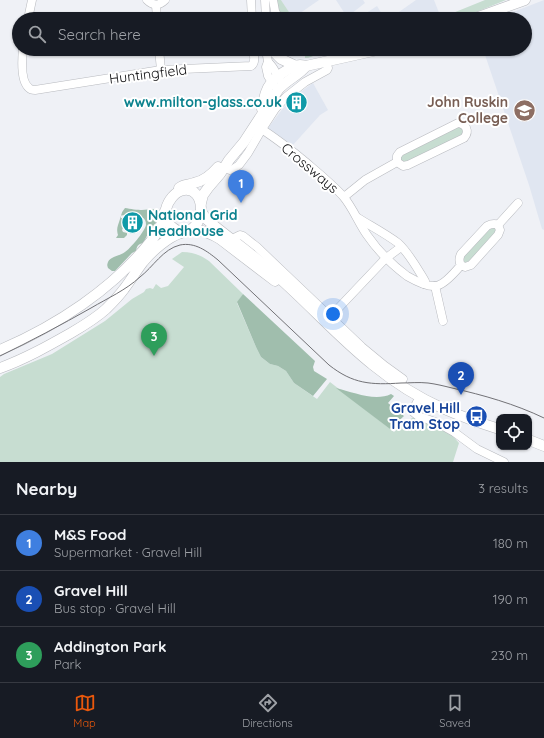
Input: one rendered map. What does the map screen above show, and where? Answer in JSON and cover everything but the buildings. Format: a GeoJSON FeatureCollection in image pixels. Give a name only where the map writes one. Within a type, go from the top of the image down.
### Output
{"type":"FeatureCollection","features":[{"type":"Feature","properties":{"kind":"main road"},"geometry":{"type":"LineString","coordinates":[[492,12],[525,0]]}},
{"type":"Feature","properties":{"kind":"main road"},"geometry":{"type":"LineString","coordinates":[[278,56],[281,59],[301,66]]}},
{"type":"Feature","properties":{"kind":"main road"},"geometry":{"type":"LineString","coordinates":[[194,229],[198,223],[204,193],[259,124],[266,92],[301,66],[326,62],[345,56]]}},
{"type":"Feature","properties":{"kind":"main road"},"geometry":{"type":"LineString","coordinates":[[0,350],[57,321],[111,283],[142,252],[157,234],[167,204],[179,188],[205,179],[223,163],[227,164]]}},
{"type":"Feature","properties":{"kind":"main road"},"geometry":{"type":"LineString","coordinates":[[172,198],[184,190],[188,190],[197,195],[206,219],[235,239],[279,277],[357,352],[383,369],[405,388],[439,407],[496,428]]}},
{"type":"Feature","properties":{"kind":"main road"},"geometry":{"type":"LineString","coordinates":[[164,216],[171,227],[181,232]]}},
{"type":"Feature","properties":{"kind":"main road"},"geometry":{"type":"LineString","coordinates":[[0,368],[48,346],[83,326],[117,298],[151,253],[170,238],[181,232],[194,229],[202,230],[211,233],[220,239],[275,281],[354,357],[395,388],[415,406],[496,435]]}},
{"type":"Feature","properties":{"kind":"main road"},"geometry":{"type":"LineString","coordinates":[[532,441],[544,446]]}},
{"type":"Feature","properties":{"kind":"main road"},"geometry":{"type":"LineString","coordinates":[[532,448],[544,453]]}},
{"type":"Feature","properties":{"kind":"street"},"geometry":{"type":"LineString","coordinates":[[29,12],[32,0]]}},
{"type":"Feature","properties":{"kind":"street"},"geometry":{"type":"LineString","coordinates":[[146,0],[156,5],[160,5],[165,0]]}},
{"type":"Feature","properties":{"kind":"street"},"geometry":{"type":"LineString","coordinates":[[251,0],[252,12]]}},
{"type":"Feature","properties":{"kind":"street"},"geometry":{"type":"LineString","coordinates":[[264,0],[265,12]]}},
{"type":"Feature","properties":{"kind":"street"},"geometry":{"type":"LineString","coordinates":[[273,0],[276,12]]}},
{"type":"Feature","properties":{"kind":"street"},"geometry":{"type":"LineString","coordinates":[[156,5],[156,12]]}},
{"type":"Feature","properties":{"kind":"street","name":"Huntingfield"},"geometry":{"type":"LineString","coordinates":[[22,56],[24,82],[28,88],[35,90],[161,70],[251,66],[254,62],[254,56]]}},
{"type":"Feature","properties":{"kind":"street"},"geometry":{"type":"LineString","coordinates":[[160,56],[161,70]]}},
{"type":"Feature","properties":{"kind":"street"},"geometry":{"type":"LineString","coordinates":[[267,56],[268,62],[266,67],[268,76],[277,83]]}},
{"type":"Feature","properties":{"kind":"street"},"geometry":{"type":"LineString","coordinates":[[259,124],[286,97],[305,82],[327,70],[328,68],[326,62]]}},
{"type":"Feature","properties":{"kind":"street","name":"Crossways"},"geometry":{"type":"LineString","coordinates":[[259,124],[324,177],[344,197],[358,218],[366,234],[385,259],[412,279],[424,284],[435,286]]}},
{"type":"Feature","properties":{"kind":"street"},"geometry":{"type":"LineString","coordinates":[[458,124],[463,125],[467,129],[467,133],[464,138],[408,165],[403,166],[397,162],[397,156],[400,152],[458,124]]}},
{"type":"Feature","properties":{"kind":"street"},"geometry":{"type":"LineString","coordinates":[[344,197],[365,180],[397,162]]}},
{"type":"Feature","properties":{"kind":"street"},"geometry":{"type":"LineString","coordinates":[[498,225],[518,203]]}},
{"type":"Feature","properties":{"kind":"street","name":"Crossways"},"geometry":{"type":"LineString","coordinates":[[358,218],[402,247],[425,281],[424,284]]}},
{"type":"Feature","properties":{"kind":"street"},"geometry":{"type":"LineString","coordinates":[[461,265],[460,256],[487,226],[492,224],[498,225]]}},
{"type":"Feature","properties":{"kind":"street"},"geometry":{"type":"LineString","coordinates":[[461,265],[465,267],[471,265],[499,233],[498,225]]}},
{"type":"Feature","properties":{"kind":"street"},"geometry":{"type":"LineString","coordinates":[[235,239],[240,235],[243,236],[257,247],[383,369],[403,379]]}},
{"type":"Feature","properties":{"kind":"street"},"geometry":{"type":"LineString","coordinates":[[330,317],[385,259],[402,247]]}},
{"type":"Feature","properties":{"kind":"street"},"geometry":{"type":"LineString","coordinates":[[443,321],[435,286],[440,285],[461,265]]}},
{"type":"Feature","properties":{"kind":"street"},"geometry":{"type":"LineString","coordinates":[[415,406],[413,412],[418,416],[438,423],[454,432],[476,449],[504,462]]}},
{"type":"Feature","properties":{"kind":"shaded area"},"geometry":{"type":"Polygon","coordinates":[[[281,0],[319,0],[302,12],[289,12],[281,0]]]}},
{"type":"Feature","properties":{"kind":"shaded area"},"geometry":{"type":"Polygon","coordinates":[[[336,0],[363,0],[365,3],[353,12],[344,12],[336,0]]]}},
{"type":"Feature","properties":{"kind":"shaded area"},"geometry":{"type":"Polygon","coordinates":[[[416,0],[434,0],[439,12],[399,12],[416,0]]]}},
{"type":"Feature","properties":{"kind":"shaded area","name":"John Ruskin College"},"geometry":{"type":"Polygon","coordinates":[[[544,0],[544,230],[542,229],[529,185],[485,56],[532,56],[532,12],[513,12],[544,0]]]}},
{"type":"Feature","properties":{"kind":"shaded area"},"geometry":{"type":"Polygon","coordinates":[[[377,6],[381,12],[368,12],[377,6]]]}},
{"type":"Feature","properties":{"kind":"shaded area"},"geometry":{"type":"Polygon","coordinates":[[[313,83],[328,110],[320,115],[292,146],[268,128],[284,107],[299,93],[313,83]]]}},
{"type":"Feature","properties":{"kind":"green space"},"geometry":{"type":"Polygon","coordinates":[[[275,0],[281,0],[289,12],[279,12],[275,0]]]}},
{"type":"Feature","properties":{"kind":"green space"},"geometry":{"type":"Polygon","coordinates":[[[485,0],[506,0],[476,12],[455,12],[485,0]]]}},
{"type":"Feature","properties":{"kind":"green space"},"geometry":{"type":"Polygon","coordinates":[[[459,126],[463,129],[463,135],[408,162],[400,162],[400,155],[459,126]]]}},
{"type":"Feature","properties":{"kind":"green space"},"geometry":{"type":"Polygon","coordinates":[[[125,208],[140,210],[153,209],[158,212],[157,221],[143,243],[138,246],[136,251],[132,253],[115,271],[112,271],[107,266],[109,260],[123,253],[134,244],[146,225],[145,220],[142,217],[121,215],[125,208]]]}},
{"type":"Feature","properties":{"kind":"green space"},"geometry":{"type":"Polygon","coordinates":[[[121,216],[121,218],[124,218],[122,230],[123,232],[127,233],[127,235],[124,238],[116,238],[118,235],[117,229],[121,216]]]}},
{"type":"Feature","properties":{"kind":"green space"},"geometry":{"type":"Polygon","coordinates":[[[494,226],[497,231],[470,261],[463,263],[462,257],[486,230],[494,226]]]}},
{"type":"Feature","properties":{"kind":"green space"},"geometry":{"type":"Polygon","coordinates":[[[182,252],[196,254],[209,261],[243,294],[237,303],[261,357],[270,364],[278,366],[286,371],[294,383],[317,399],[330,382],[394,432],[405,422],[414,417],[451,434],[459,443],[453,462],[0,462],[0,377],[52,354],[105,321],[146,289],[153,289],[156,284],[161,288],[168,286],[184,267],[172,259],[182,252]]]}},
{"type":"Feature","properties":{"kind":"green space"},"geometry":{"type":"Polygon","coordinates":[[[243,294],[315,361],[313,367],[314,371],[327,379],[313,396],[294,383],[286,371],[278,366],[270,364],[261,357],[237,302],[243,294]]]}},
{"type":"Feature","properties":{"kind":"green space"},"geometry":{"type":"Polygon","coordinates":[[[336,388],[371,397],[391,394],[394,396],[388,403],[404,416],[390,429],[336,388]]]}},
{"type":"Feature","properties":{"kind":"tram line"},"geometry":{"type":"LineString","coordinates":[[0,356],[57,327],[123,290],[135,282],[168,250],[185,244],[196,246],[218,260],[329,365],[354,380],[380,384],[428,383],[440,385],[499,400],[544,418]]}},
{"type":"Feature","properties":{"kind":"place","name":"www.milton-glass.co.uk"},"geometry":{"type":"Point","coordinates":[297,102]}},
{"type":"Feature","properties":{"kind":"place","name":"John Ruskin College"},"geometry":{"type":"Point","coordinates":[524,110]}},
{"type":"Feature","properties":{"kind":"place","name":"M&S Food"},"geometry":{"type":"Point","coordinates":[241,203]}},
{"type":"Feature","properties":{"kind":"place","name":"National Grid Headhouse"},"geometry":{"type":"Point","coordinates":[133,223]}},
{"type":"Feature","properties":{"kind":"place","name":"Addington Park"},"geometry":{"type":"Point","coordinates":[154,356]}},
{"type":"Feature","properties":{"kind":"place","name":"Gravel Hill"},"geometry":{"type":"Point","coordinates":[461,395]}},
{"type":"Feature","properties":{"kind":"place","name":"Gravel Hill Tram Stop"},"geometry":{"type":"Point","coordinates":[476,416]}}]}
